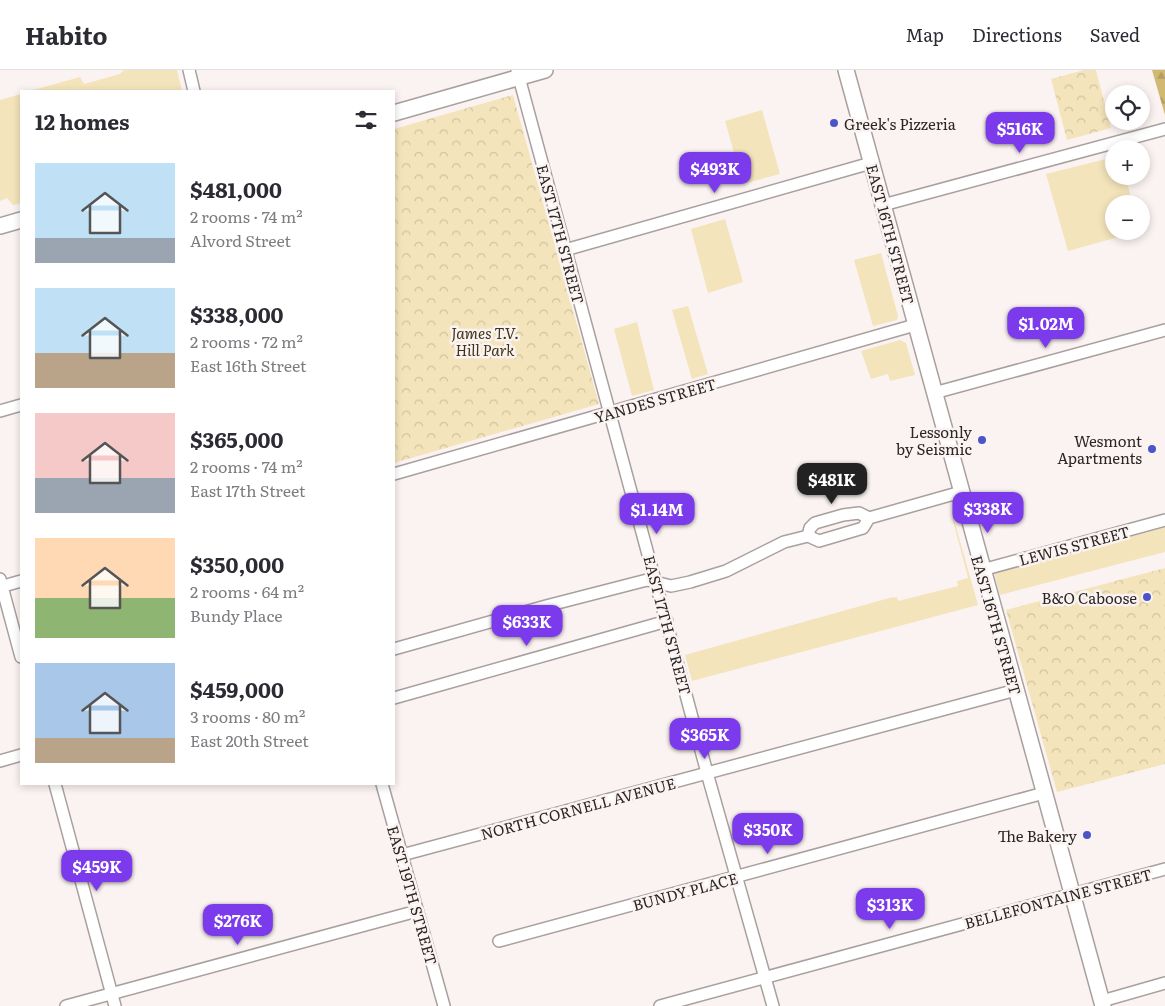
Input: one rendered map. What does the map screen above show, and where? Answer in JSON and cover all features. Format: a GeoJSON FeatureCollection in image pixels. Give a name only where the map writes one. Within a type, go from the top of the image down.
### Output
{"type":"FeatureCollection","features":[{"type":"Feature","properties":{"kind":"main road"},"geometry":{"type":"LineString","coordinates":[[395,113],[518,74],[546,70]]}},
{"type":"Feature","properties":{"kind":"main road","name":"EAST 16TH STREET"},"geometry":{"type":"LineString","coordinates":[[846,70],[1102,1003]]}},
{"type":"Feature","properties":{"kind":"main road"},"geometry":{"type":"LineString","coordinates":[[0,226],[20,220]]}},
{"type":"Feature","properties":{"kind":"street"},"geometry":{"type":"LineString","coordinates":[[189,70],[194,90]]}},
{"type":"Feature","properties":{"kind":"street","name":"EAST 17TH STREET"},"geometry":{"type":"LineString","coordinates":[[518,74],[736,877],[773,1006]]}},
{"type":"Feature","properties":{"kind":"street"},"geometry":{"type":"LineString","coordinates":[[883,205],[1165,128]]}},
{"type":"Feature","properties":{"kind":"street"},"geometry":{"type":"LineString","coordinates":[[565,250],[871,163]]}},
{"type":"Feature","properties":{"kind":"street","name":"YANDES STREET"},"geometry":{"type":"LineString","coordinates":[[395,474],[915,326]]}},
{"type":"Feature","properties":{"kind":"street"},"geometry":{"type":"LineString","coordinates":[[934,394],[1165,330]]}},
{"type":"Feature","properties":{"kind":"street"},"geometry":{"type":"LineString","coordinates":[[0,411],[20,405]]}},
{"type":"Feature","properties":{"kind":"street"},"geometry":{"type":"LineString","coordinates":[[808,536],[810,528],[815,523],[843,515],[859,513],[869,518],[961,492]]}},
{"type":"Feature","properties":{"kind":"street"},"geometry":{"type":"LineString","coordinates":[[395,649],[647,580],[671,586],[697,580],[726,571],[784,542],[808,536],[819,542],[863,528],[869,518]]}},
{"type":"Feature","properties":{"kind":"street","name":"LEWIS STREET"},"geometry":{"type":"LineString","coordinates":[[982,570],[1165,520]]}},
{"type":"Feature","properties":{"kind":"street"},"geometry":{"type":"LineString","coordinates":[[20,581],[1,584],[20,652]]}},
{"type":"Feature","properties":{"kind":"street"},"geometry":{"type":"LineString","coordinates":[[395,698],[667,621]]}},
{"type":"Feature","properties":{"kind":"street","name":"NORTH CORNELL AVENUE"},"geometry":{"type":"LineString","coordinates":[[402,855],[1016,690]]}},
{"type":"Feature","properties":{"kind":"street"},"geometry":{"type":"LineString","coordinates":[[0,761],[20,755]]}},
{"type":"Feature","properties":{"kind":"street"},"geometry":{"type":"LineString","coordinates":[[55,785],[115,1006]]}},
{"type":"Feature","properties":{"kind":"street","name":"EAST 19TH STREET"},"geometry":{"type":"LineString","coordinates":[[382,785],[444,1006]]}},
{"type":"Feature","properties":{"kind":"street","name":"BUNDY PLACE"},"geometry":{"type":"LineString","coordinates":[[499,941],[1044,793]]}},
{"type":"Feature","properties":{"kind":"street","name":"BELLEFONTAINE STREET"},"geometry":{"type":"LineString","coordinates":[[660,1006],[1165,869]]}},
{"type":"Feature","properties":{"kind":"street"},"geometry":{"type":"LineString","coordinates":[[66,1006],[417,911]]}},
{"type":"Feature","properties":{"kind":"street"},"geometry":{"type":"LineString","coordinates":[[1102,1003],[1165,983]]}},
{"type":"Feature","properties":{"kind":"green space"},"geometry":{"type":"Polygon","coordinates":[[[124,70],[177,70],[182,90],[34,90],[80,77],[84,84],[120,74],[124,70]]]}},
{"type":"Feature","properties":{"kind":"green space"},"geometry":{"type":"Polygon","coordinates":[[[1084,70],[1096,70],[1105,105],[1105,130],[1067,140],[1051,79],[1084,70]]]}},
{"type":"Feature","properties":{"kind":"green space"},"geometry":{"type":"Polygon","coordinates":[[[1152,70],[1165,70],[1165,115],[1152,70]]]}},
{"type":"Feature","properties":{"kind":"green space"},"geometry":{"type":"Polygon","coordinates":[[[20,94],[20,203],[13,205],[7,198],[0,201],[0,100],[20,94]]]}},
{"type":"Feature","properties":{"kind":"green space","name":"James T.V. Hill Park"},"geometry":{"type":"Polygon","coordinates":[[[513,95],[599,404],[395,463],[395,129],[513,95]]]}},
{"type":"Feature","properties":{"kind":"green space"},"geometry":{"type":"Polygon","coordinates":[[[762,110],[780,174],[743,184],[725,121],[762,110]]]}},
{"type":"Feature","properties":{"kind":"green space"},"geometry":{"type":"Polygon","coordinates":[[[1105,159],[1105,185],[1128,185],[1130,195],[1105,195],[1105,240],[1108,240],[1068,251],[1046,174],[1105,159]]]}},
{"type":"Feature","properties":{"kind":"green space"},"geometry":{"type":"Polygon","coordinates":[[[725,219],[743,282],[708,293],[691,229],[725,219]]]}},
{"type":"Feature","properties":{"kind":"green space"},"geometry":{"type":"Polygon","coordinates":[[[881,253],[898,316],[897,320],[873,326],[854,260],[881,253]]]}},
{"type":"Feature","properties":{"kind":"green space"},"geometry":{"type":"Polygon","coordinates":[[[688,306],[708,374],[692,379],[672,310],[688,306]]]}},
{"type":"Feature","properties":{"kind":"green space"},"geometry":{"type":"Polygon","coordinates":[[[637,322],[654,390],[632,396],[614,329],[637,322]]]}},
{"type":"Feature","properties":{"kind":"green space"},"geometry":{"type":"Polygon","coordinates":[[[900,340],[906,343],[915,375],[890,381],[888,374],[871,379],[861,351],[900,340]]]}},
{"type":"Feature","properties":{"kind":"green space"},"geometry":{"type":"Polygon","coordinates":[[[953,516],[978,605],[692,681],[685,655],[893,597],[897,597],[898,601],[958,586],[957,581],[968,578],[953,516]]]}},
{"type":"Feature","properties":{"kind":"green space"},"geometry":{"type":"Polygon","coordinates":[[[1165,526],[1165,552],[1000,595],[994,573],[1165,526]]]}},
{"type":"Feature","properties":{"kind":"green space"},"geometry":{"type":"Polygon","coordinates":[[[1165,568],[1165,764],[1057,792],[1006,610],[1165,568]]]}},
{"type":"Feature","properties":{"kind":"place","name":"Greek's Pizzeria"},"geometry":{"type":"Point","coordinates":[834,123]}},
{"type":"Feature","properties":{"kind":"place","name":"Lessonly by Seismic"},"geometry":{"type":"Point","coordinates":[982,440]}},
{"type":"Feature","properties":{"kind":"place","name":"Wesmont Apartments"},"geometry":{"type":"Point","coordinates":[1152,449]}},
{"type":"Feature","properties":{"kind":"place","name":"B&O Caboose"},"geometry":{"type":"Point","coordinates":[1147,597]}},
{"type":"Feature","properties":{"kind":"place","name":"The Bakery"},"geometry":{"type":"Point","coordinates":[1087,835]}}]}
